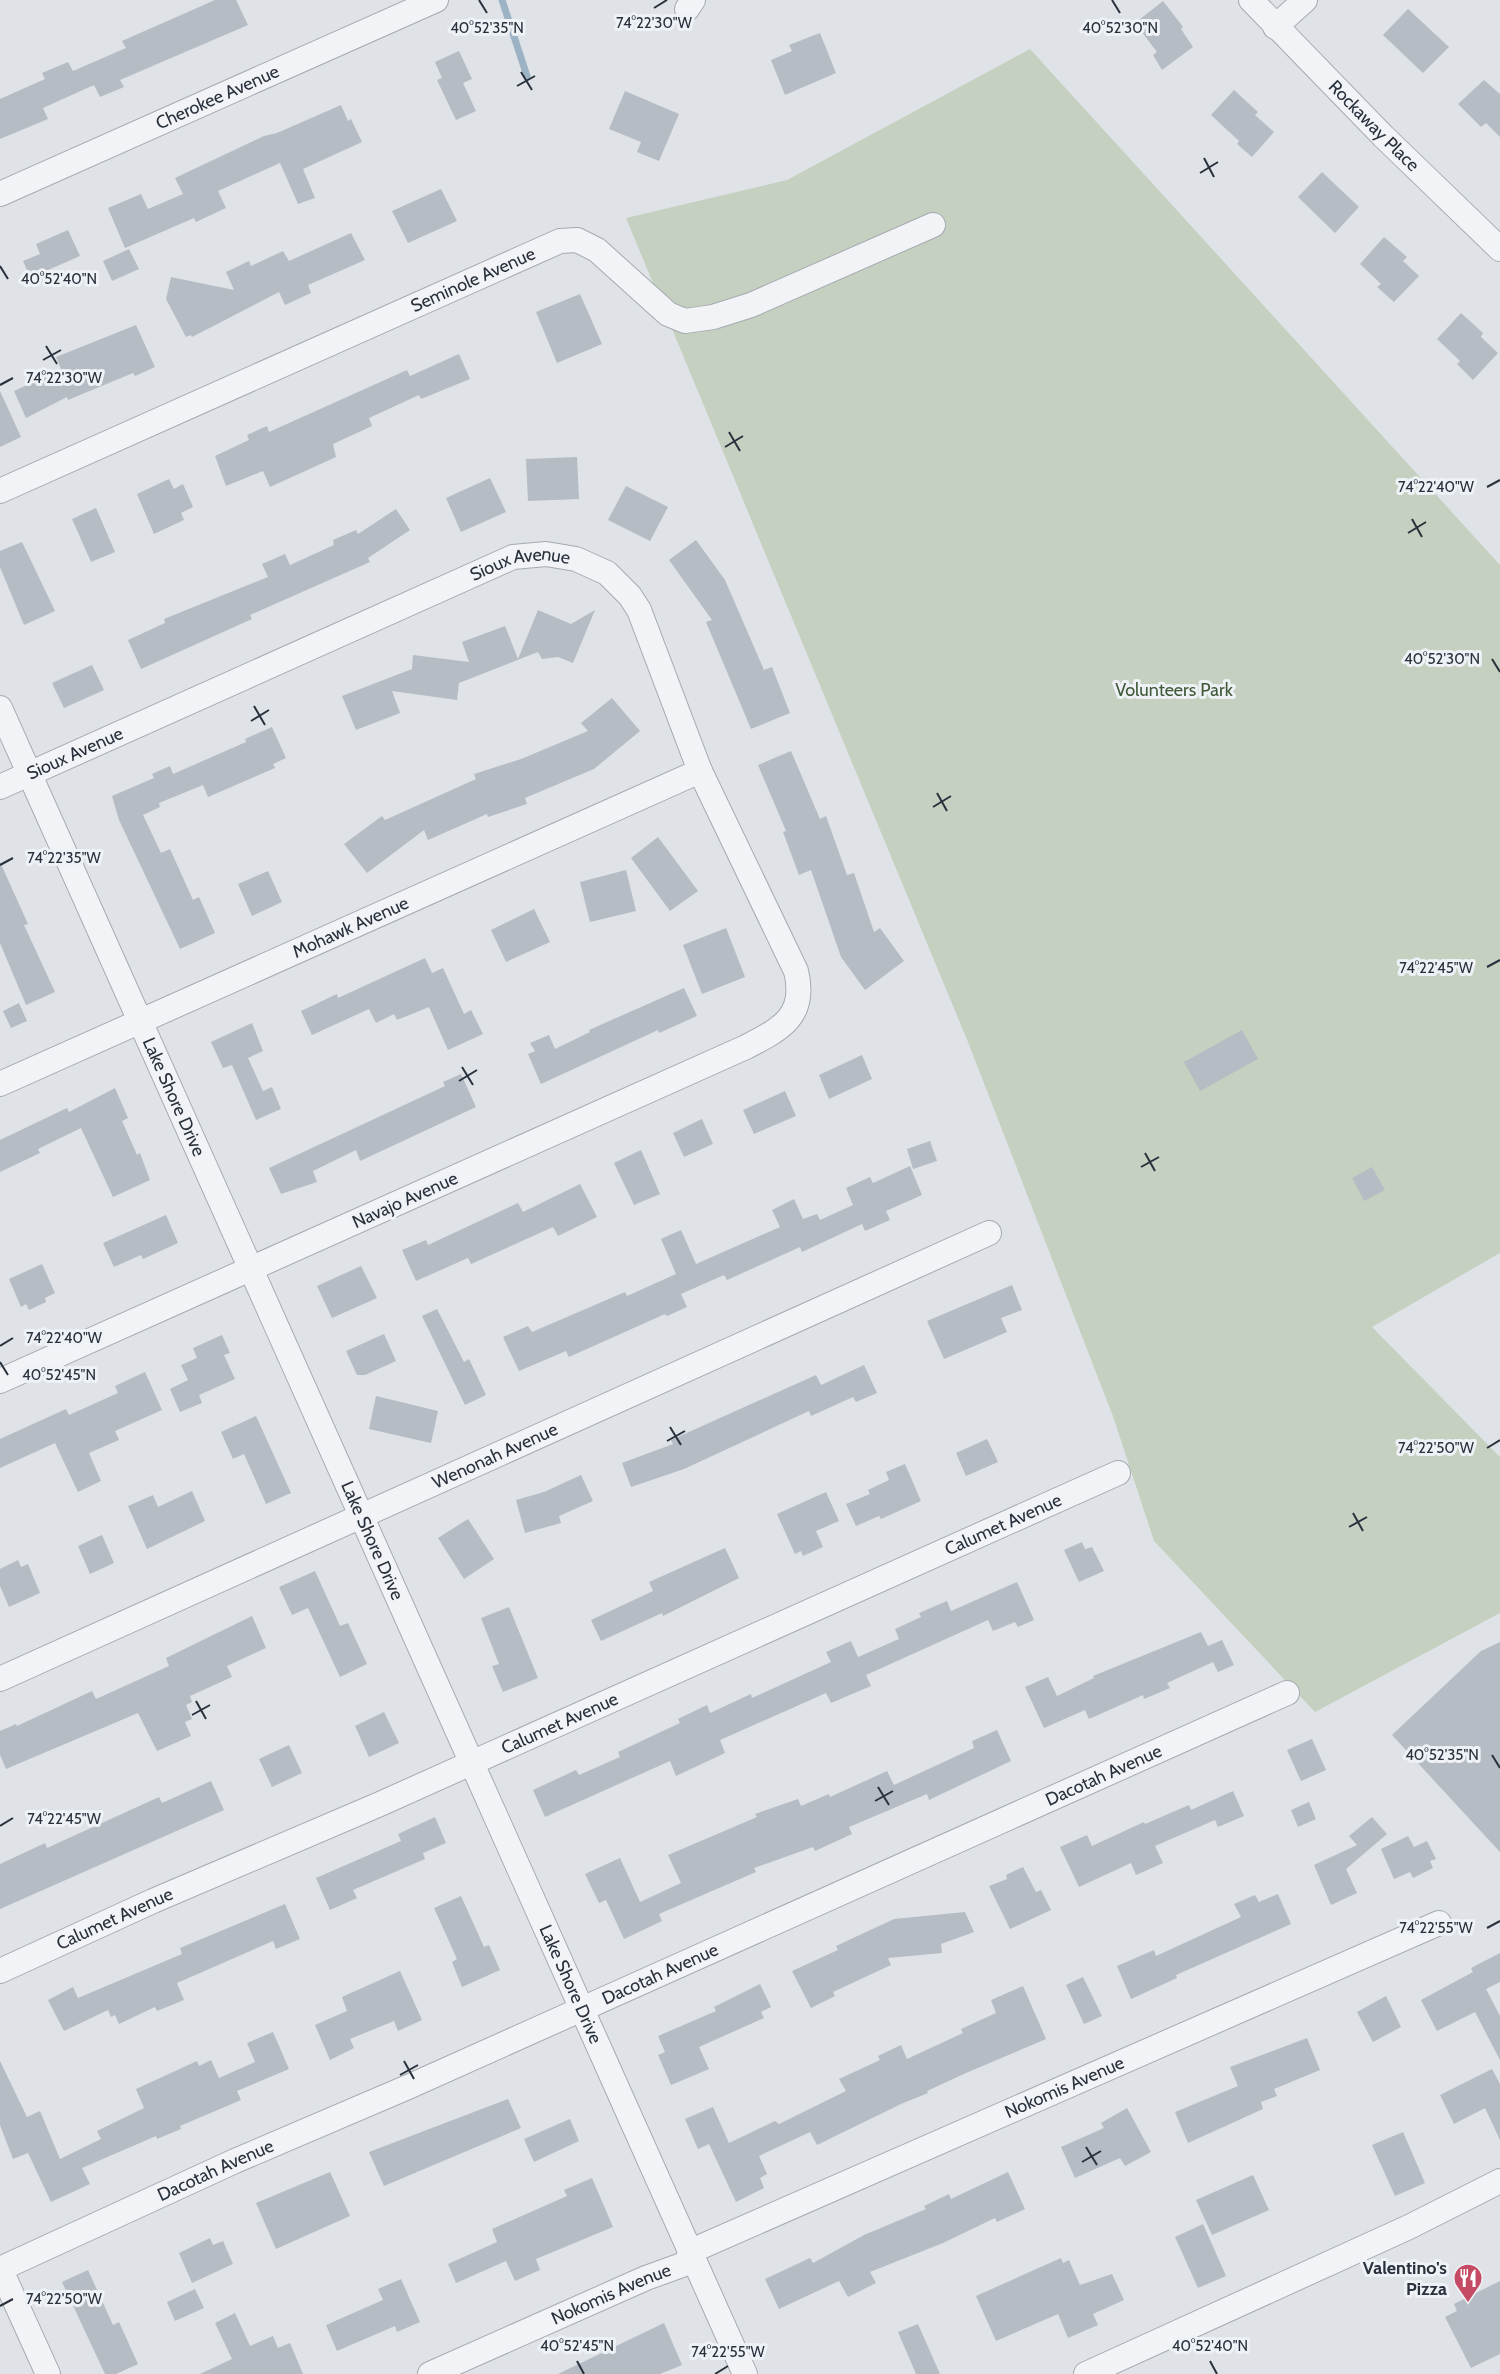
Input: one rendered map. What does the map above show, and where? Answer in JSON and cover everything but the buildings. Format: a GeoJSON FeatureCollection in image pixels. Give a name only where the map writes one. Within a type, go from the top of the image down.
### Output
{"type":"FeatureCollection","features":[{"type":"Feature","properties":{"kind":"street","name":"Cherokee Avenue"},"geometry":{"type":"LineString","coordinates":[[0,194],[436,0]]}},
{"type":"Feature","properties":{"kind":"street","name":"Rockaway Place"},"geometry":{"type":"LineString","coordinates":[[1251,0],[1275,27],[1500,249]]}},
{"type":"Feature","properties":{"kind":"street"},"geometry":{"type":"LineString","coordinates":[[1275,27],[1305,0]]}},
{"type":"Feature","properties":{"kind":"street","name":"Seminole Avenue"},"geometry":{"type":"LineString","coordinates":[[0,491],[560,241],[577,240],[597,250],[668,314],[685,321],[712,317],[751,305],[933,225]]}},
{"type":"Feature","properties":{"kind":"street","name":"Sioux Avenue"},"geometry":{"type":"LineString","coordinates":[[0,787],[513,557],[546,554],[576,559],[593,565],[620,584],[639,610],[700,771],[796,971],[800,987],[798,1004]]}},
{"type":"Feature","properties":{"kind":"street","name":"Lake Shore Drive"},"geometry":{"type":"LineString","coordinates":[[0,708],[745,2374]]}},
{"type":"Feature","properties":{"kind":"street","name":"Mohawk Avenue"},"geometry":{"type":"LineString","coordinates":[[0,1084],[700,771]]}},
{"type":"Feature","properties":{"kind":"street","name":"Navajo Avenue"},"geometry":{"type":"LineString","coordinates":[[0,1381],[746,1047],[780,1030],[792,1016],[798,1004]]}},
{"type":"Feature","properties":{"kind":"street","name":"Wenonah Avenue"},"geometry":{"type":"LineString","coordinates":[[0,1679],[989,1233]]}},
{"type":"Feature","properties":{"kind":"street","name":"Calumet Avenue"},"geometry":{"type":"LineString","coordinates":[[0,1971],[1118,1473]]}},
{"type":"Feature","properties":{"kind":"street","name":"Dacotah Avenue"},"geometry":{"type":"LineString","coordinates":[[0,2268],[235,2161],[408,2087],[1287,1693]]}},
{"type":"Feature","properties":{"kind":"street","name":"Nokomis Avenue"},"geometry":{"type":"LineString","coordinates":[[430,2374],[1439,1923]]}},
{"type":"Feature","properties":{"kind":"street"},"geometry":{"type":"LineString","coordinates":[[1086,2374],[1409,2227],[1500,2181]]}},
{"type":"Feature","properties":{"kind":"street"},"geometry":{"type":"LineString","coordinates":[[0,2268],[48,2374]]}},
{"type":"Feature","properties":{"kind":"green space","name":"Volunteers Park"},"geometry":{"type":"Polygon","coordinates":[[[1030,49],[1500,565],[1500,1253],[1372,1327],[1500,1457],[1500,1613],[1315,1712],[1154,1541],[1114,1419],[968,1042],[626,218],[787,180],[1030,49]]]}},
{"type":"Feature","properties":{"kind":"waterway"},"geometry":{"type":"LineString","coordinates":[[502,0],[527,76]]}},
{"type":"Feature","properties":{"kind":"place","name":"Valentino's Pizza"},"geometry":{"type":"Point","coordinates":[1468,2304]}}]}
